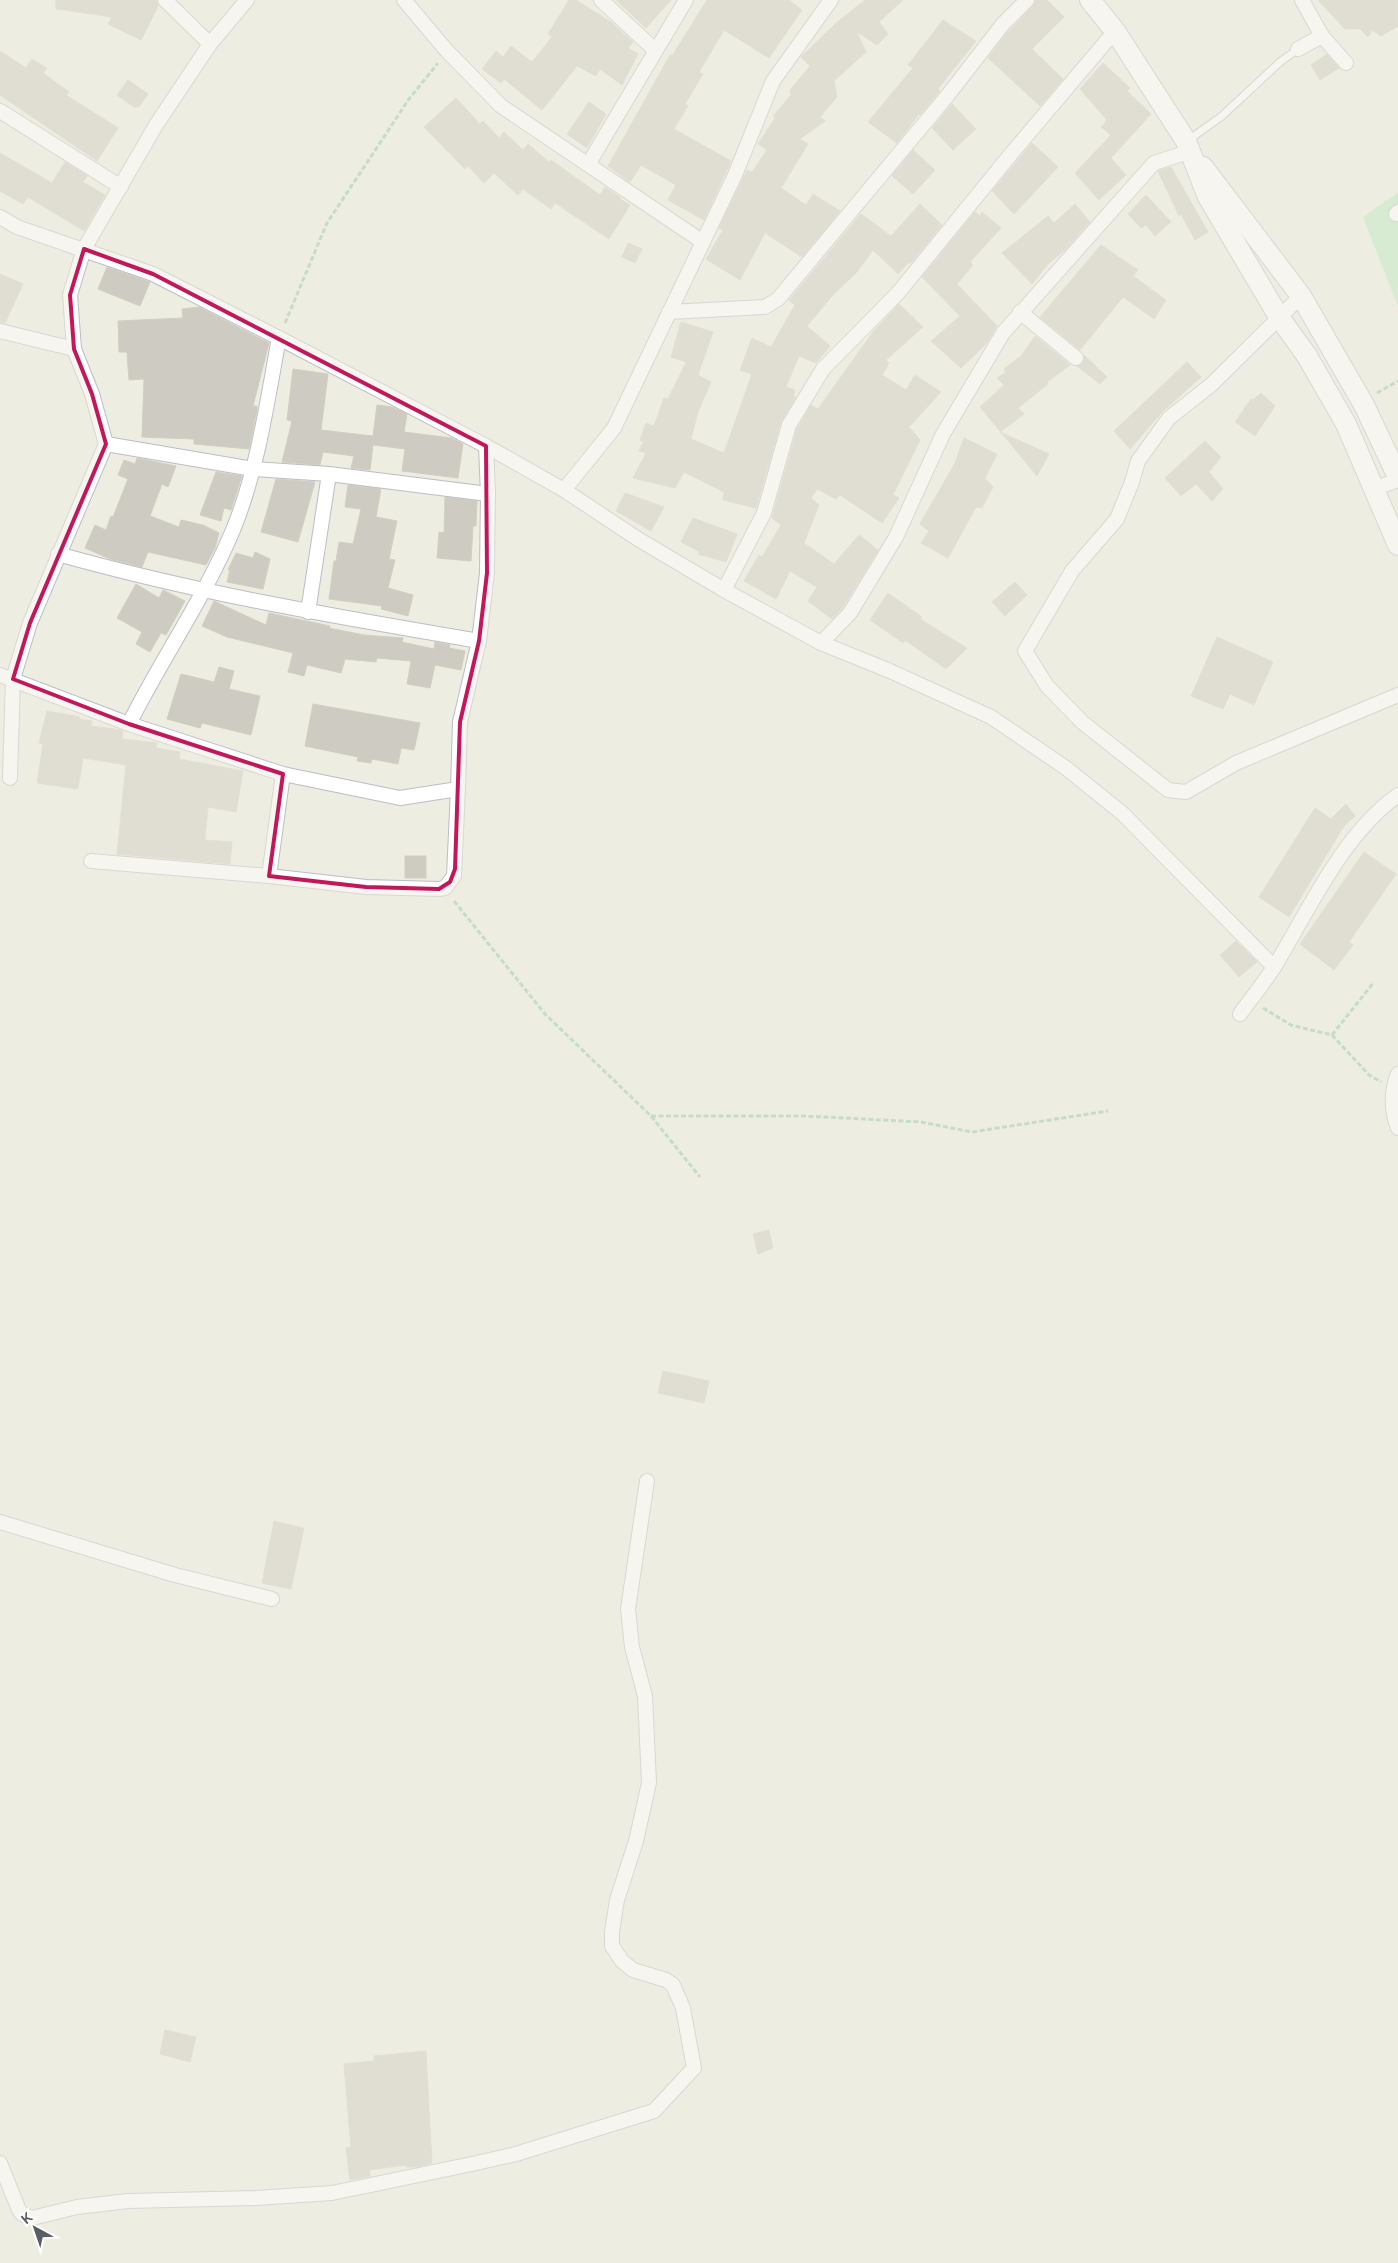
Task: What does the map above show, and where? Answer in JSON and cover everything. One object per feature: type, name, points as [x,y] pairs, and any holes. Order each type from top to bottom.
[{"type":"main road","points":[[1090,0],[1115,31],[1189,146],[1300,296],[1364,406],[1398,478]]},
{"type":"main road","points":[[1189,146],[1208,197],[1279,317],[1307,356],[1346,424],[1398,545]]},
{"type":"street","points":[[165,0],[210,44]]},
{"type":"street","points":[[10,778],[7,677],[106,444],[92,394],[74,350],[70,295],[84,249],[156,125],[210,44],[247,0]]},
{"type":"street","points":[[407,0],[447,51],[501,106],[703,242]]},
{"type":"street","points":[[601,0],[655,50]]},
{"type":"street","points":[[588,164],[686,0]]},
{"type":"street","points":[[564,490],[614,428],[736,174],[773,81],[831,0]]},
{"type":"street","points":[[670,312],[765,307],[778,299],[948,95],[1003,24],[1027,0]]},
{"type":"street","points":[[1302,0],[1322,36],[1346,63]]},
{"type":"street","points":[[724,590],[764,513],[789,425],[823,369],[898,293],[1011,154],[1115,31]]},
{"type":"street","points":[[1298,49],[1322,36]]},
{"type":"street","points":[[0,110],[121,187]]},
{"type":"street","points":[[820,643],[850,613],[896,537],[944,434],[1003,333],[1154,163],[1189,146]]},
{"type":"street","points":[[0,217],[17,228],[84,249],[153,274],[486,446],[564,490],[638,539],[724,590],[820,643],[890,671],[992,717],[1066,768],[1122,813],[1274,967]]},
{"type":"street","points":[[1300,296],[1211,385],[1169,418],[1138,461],[1132,482],[1117,519],[1072,571],[1025,651],[1047,686],[1082,722],[1168,790],[1186,792],[1236,763],[1398,695]]},
{"type":"street","points":[[1020,312],[1076,358]]},
{"type":"street","points":[[0,331],[74,350]]},
{"type":"street","points":[[129,724],[203,591],[233,530],[253,469],[279,338]]},
{"type":"street","points":[[106,444],[253,469],[329,474],[488,494]]},
{"type":"street","points":[[91,861],[268,876],[366,888],[445,888],[454,876],[460,722],[479,642],[487,573],[488,494],[486,446]]},
{"type":"street","points":[[308,612],[329,474]]},
{"type":"street","points":[[1373,489],[1398,478]]},
{"type":"street","points":[[58,554],[136,576],[203,591],[308,612],[479,642]]},
{"type":"street","points":[[7,677],[129,724],[283,774],[400,798],[458,789]]},
{"type":"street","points":[[268,876],[283,774]]},
{"type":"street","points":[[1240,1014],[1274,967],[1338,860],[1386,804],[1398,796]]},
{"type":"street","points":[[1398,1074],[1392,1088],[1395,1120],[1398,1128]]},
{"type":"street","points":[[0,2163],[18,2210],[23,2215],[32,2218],[77,2207],[128,2201],[256,2198],[332,2193],[516,2154],[654,2111],[694,2068],[683,2008],[673,1985],[666,1980],[633,1970],[622,1962],[612,1946],[612,1932],[617,1900],[636,1841],[649,1783],[645,1696],[632,1647],[628,1609],[647,1481]]},
{"type":"street","points":[[0,1522],[175,1575],[272,1599]]},
{"type":"lane","points":[[1189,146],[1280,62],[1298,49]]},
{"type":"path","points":[[279,338],[327,223],[408,99],[447,51]]},
{"type":"path","points":[[445,888],[462,913],[545,1014],[651,1116],[700,1177]]},
{"type":"path","points":[[1332,1034],[1374,982]]},
{"type":"path","points":[[1250,1000],[1290,1026],[1332,1034],[1369,1076],[1392,1088]]},
{"type":"path","points":[[651,1116],[806,1116],[920,1122],[972,1132],[1108,1111]]},
{"type":"highlighted area","points":[[84,249],[153,274],[486,446],[487,573],[479,641],[460,722],[455,869],[450,882],[439,889],[366,887],[269,876],[283,774],[129,724],[13,679],[30,623],[106,444],[92,394],[74,349],[70,295]]},
{"type":"green space","points":[[1398,192],[1398,307],[1363,217]]},
{"type":"building","points":[[56,0],[156,0],[158,6],[141,40],[108,24],[112,17],[56,9]]},
{"type":"building","points":[[569,0],[576,0],[611,22],[633,42],[628,48],[638,54],[622,85],[600,69],[596,76],[577,66],[542,110],[504,79],[501,83],[482,69],[496,51],[503,57],[511,46],[532,62],[552,37],[548,34]]},
{"type":"building","points":[[616,0],[671,0],[646,28]]},
{"type":"building","points":[[707,0],[789,0],[802,10],[769,58],[724,30],[699,72],[703,74],[685,104],[688,106],[674,129],[731,161],[704,220],[668,200],[676,185],[641,165],[630,182],[608,166],[670,55],[672,56]]},
{"type":"building","points":[[865,0],[903,0],[879,22],[888,34],[877,45],[857,32],[866,52],[834,81],[837,97],[820,117],[825,121],[800,139],[808,144],[781,188],[806,205],[813,194],[840,211],[802,257],[765,233],[740,280],[706,259],[723,230],[719,228],[747,170],[752,172],[767,150],[758,144],[775,118],[773,116],[791,95],[790,90],[810,66],[801,57],[836,23]]},
{"type":"building","points":[[1036,0],[1047,0],[1064,17],[1032,49],[1063,79],[1040,106],[988,58],[1006,34],[1033,6]]},
{"type":"building","points":[[1318,0],[1398,0],[1398,26],[1381,36],[1372,30],[1368,37],[1360,29],[1345,29]]},
{"type":"building","points":[[943,20],[976,41],[938,89],[940,91],[919,114],[897,143],[868,122],[913,68],[908,65]]},
{"type":"building","points":[[0,51],[26,68],[32,59],[47,68],[43,73],[69,92],[66,95],[118,128],[97,161],[0,95]]},
{"type":"building","points":[[1327,54],[1339,68],[1320,80],[1311,65]]},
{"type":"building","points":[[1103,63],[1130,88],[1127,91],[1151,114],[1111,158],[1126,175],[1099,200],[1075,173],[1111,135],[1101,127],[1107,120],[1080,89]]},
{"type":"building","points":[[128,80],[148,94],[139,107],[134,107],[117,95]]},
{"type":"building","points":[[456,98],[480,124],[483,121],[499,138],[504,132],[523,150],[528,144],[549,162],[551,160],[600,195],[605,187],[630,205],[609,239],[555,203],[551,209],[523,189],[518,195],[494,173],[484,183],[468,166],[465,169],[424,127]]},
{"type":"building","points":[[589,102],[606,114],[587,148],[567,134]]},
{"type":"building","points":[[952,104],[976,129],[953,150],[932,128]]},
{"type":"building","points":[[1032,143],[1058,167],[1014,214],[992,191]]},
{"type":"building","points":[[913,150],[935,170],[913,194],[892,176]]},
{"type":"building","points":[[0,153],[52,183],[65,162],[87,176],[83,182],[105,195],[84,231],[28,197],[23,204],[0,191]]},
{"type":"building","points":[[1171,167],[1208,232],[1195,240],[1181,214],[1179,216],[1158,171]]},
{"type":"building","points":[[1146,195],[1171,222],[1155,236],[1146,225],[1141,228],[1128,214]]},
{"type":"building","points":[[920,204],[942,225],[910,264],[909,262],[898,274],[873,250],[857,272],[832,296],[807,326],[830,346],[816,363],[799,356],[786,387],[795,390],[793,396],[796,397],[781,422],[756,508],[723,500],[724,492],[684,472],[675,488],[633,478],[646,453],[639,451],[643,442],[640,440],[646,423],[654,426],[664,398],[668,399],[686,362],[671,357],[681,322],[713,332],[698,375],[711,382],[698,412],[691,439],[724,453],[752,374],[740,370],[752,338],[771,347],[795,305],[789,300],[861,214],[891,236]]},
{"type":"building","points":[[1075,204],[1090,222],[1065,250],[1049,263],[1032,284],[1002,253],[1048,216],[1054,223]]},
{"type":"building","points":[[975,212],[980,216],[982,212],[1001,228],[970,262],[973,265],[957,284],[997,326],[986,344],[961,368],[931,341],[960,316],[922,277]]},
{"type":"building","points":[[628,243],[642,249],[635,263],[622,257]]},
{"type":"building","points":[[1101,245],[1138,270],[1133,276],[1166,300],[1154,319],[1123,297],[1080,350],[1040,317]]},
{"type":"building","points":[[107,267],[150,282],[140,306],[98,289]]},
{"type":"building","points":[[0,274],[23,284],[5,323],[0,322]]},
{"type":"building","points":[[899,304],[923,327],[886,360],[889,363],[882,375],[906,390],[915,375],[941,392],[909,427],[920,440],[893,495],[899,498],[882,523],[840,495],[836,499],[817,489],[811,498],[819,505],[804,543],[834,564],[859,535],[878,550],[843,607],[832,619],[808,601],[817,587],[790,571],[776,599],[744,581],[759,555],[762,557],[781,525],[772,518],[797,429],[811,405],[818,409],[873,332]]},
{"type":"building","points":[[199,307],[269,343],[253,406],[257,406],[257,410],[249,449],[194,444],[194,439],[142,437],[144,379],[129,380],[127,352],[119,352],[118,321],[183,318],[182,309]]},
{"type":"building","points":[[1035,336],[1070,365],[1047,382],[1048,384],[1018,408],[1024,414],[1000,432],[980,407],[1004,385],[997,378],[1006,372],[1004,369],[1022,355]]},
{"type":"building","points":[[1084,355],[1107,377],[1100,384],[1077,366],[1083,363]]},
{"type":"building","points":[[1187,362],[1201,377],[1163,411],[1130,449],[1114,431]]},
{"type":"building","points":[[293,369],[328,374],[321,430],[373,436],[377,405],[392,407],[407,414],[404,432],[452,438],[463,444],[458,478],[402,471],[405,449],[373,445],[370,470],[351,468],[354,456],[323,452],[320,465],[282,462],[292,421],[287,420]]},
{"type":"building","points":[[1261,393],[1275,406],[1255,436],[1235,422],[1251,399],[1253,400]]},
{"type":"building","points":[[1001,432],[1049,454],[1037,476]]},
{"type":"building","points":[[964,438],[997,454],[985,478],[993,487],[982,508],[976,507],[948,558],[921,543],[929,531],[920,524],[955,463]]},
{"type":"building","points":[[1205,441],[1221,457],[1209,472],[1223,489],[1212,501],[1196,484],[1181,496],[1165,478]]},
{"type":"building","points":[[137,458],[176,466],[168,487],[162,484],[150,516],[179,527],[181,520],[203,525],[219,533],[215,548],[206,565],[148,552],[142,567],[110,559],[85,548],[95,525],[106,530],[111,516],[113,517],[128,479],[118,475],[124,460],[135,464]]},
{"type":"building","points":[[216,472],[242,476],[231,510],[224,508],[221,521],[200,515]]},
{"type":"building","points":[[276,479],[315,482],[298,542],[261,532]]},
{"type":"building","points":[[348,485],[381,489],[376,517],[397,521],[389,559],[395,560],[388,588],[413,595],[408,616],[381,609],[382,606],[329,599],[334,561],[336,561],[339,542],[353,544],[361,509],[345,507]]},
{"type":"building","points":[[625,493],[664,507],[651,531],[616,511]]},
{"type":"building","points":[[445,497],[477,501],[471,561],[437,558],[439,532],[444,533]]},
{"type":"building","points":[[693,518],[737,534],[726,562],[698,554],[700,552],[681,542]]},
{"type":"building","points":[[255,552],[270,559],[263,589],[227,582],[230,570],[228,570],[236,553],[253,558]]},
{"type":"building","points":[[1015,582],[1027,595],[1005,616],[992,602]]},
{"type":"building","points":[[136,584],[159,598],[163,590],[185,601],[166,635],[161,633],[150,652],[136,644],[142,632],[117,618]]},
{"type":"building","points":[[888,593],[922,617],[920,619],[967,648],[946,669],[905,640],[903,643],[870,620]]},
{"type":"building","points":[[214,601],[266,625],[269,613],[364,635],[403,638],[402,642],[434,649],[435,642],[450,645],[449,648],[465,651],[461,670],[435,665],[430,688],[407,684],[411,661],[377,658],[376,662],[345,659],[341,673],[307,665],[304,676],[288,672],[293,653],[227,637],[202,626]]},
{"type":"building","points":[[1217,637],[1273,662],[1254,705],[1230,694],[1223,709],[1191,696]]},
{"type":"building","points":[[219,667],[234,671],[229,689],[260,696],[251,735],[202,723],[200,728],[167,719],[181,674],[214,682]]},
{"type":"building","points":[[313,704],[420,723],[414,750],[401,748],[398,764],[372,759],[371,763],[357,761],[358,757],[305,746]]},
{"type":"building","points":[[47,711],[92,721],[91,726],[121,730],[123,731],[122,739],[157,743],[156,748],[180,752],[179,759],[243,771],[236,812],[208,807],[205,840],[232,842],[230,864],[117,854],[126,765],[83,758],[78,789],[37,783],[43,744],[39,743]]},
{"type":"building","points":[[1346,804],[1355,816],[1344,826],[1289,917],[1259,897],[1315,808],[1331,819]]},
{"type":"building","points":[[1364,852],[1396,874],[1349,942],[1353,945],[1334,970],[1300,944]]},
{"type":"building","points":[[405,856],[426,856],[426,878],[405,878]]},
{"type":"building","points":[[1236,941],[1257,962],[1239,977],[1220,955]]},
{"type":"building","points":[[769,1230],[773,1248],[758,1254],[753,1234]]},
{"type":"building","points":[[663,1371],[709,1381],[704,1403],[658,1393]]},
{"type":"building","points":[[274,1521],[304,1528],[291,1589],[262,1583]]},
{"type":"building","points":[[165,2030],[196,2037],[190,2062],[160,2054]]},
{"type":"building","points":[[426,2051],[432,2163],[416,2167],[406,2167],[406,2165],[369,2170],[370,2176],[350,2180],[346,2148],[351,2147],[344,2064],[374,2061],[374,2056]]}]
